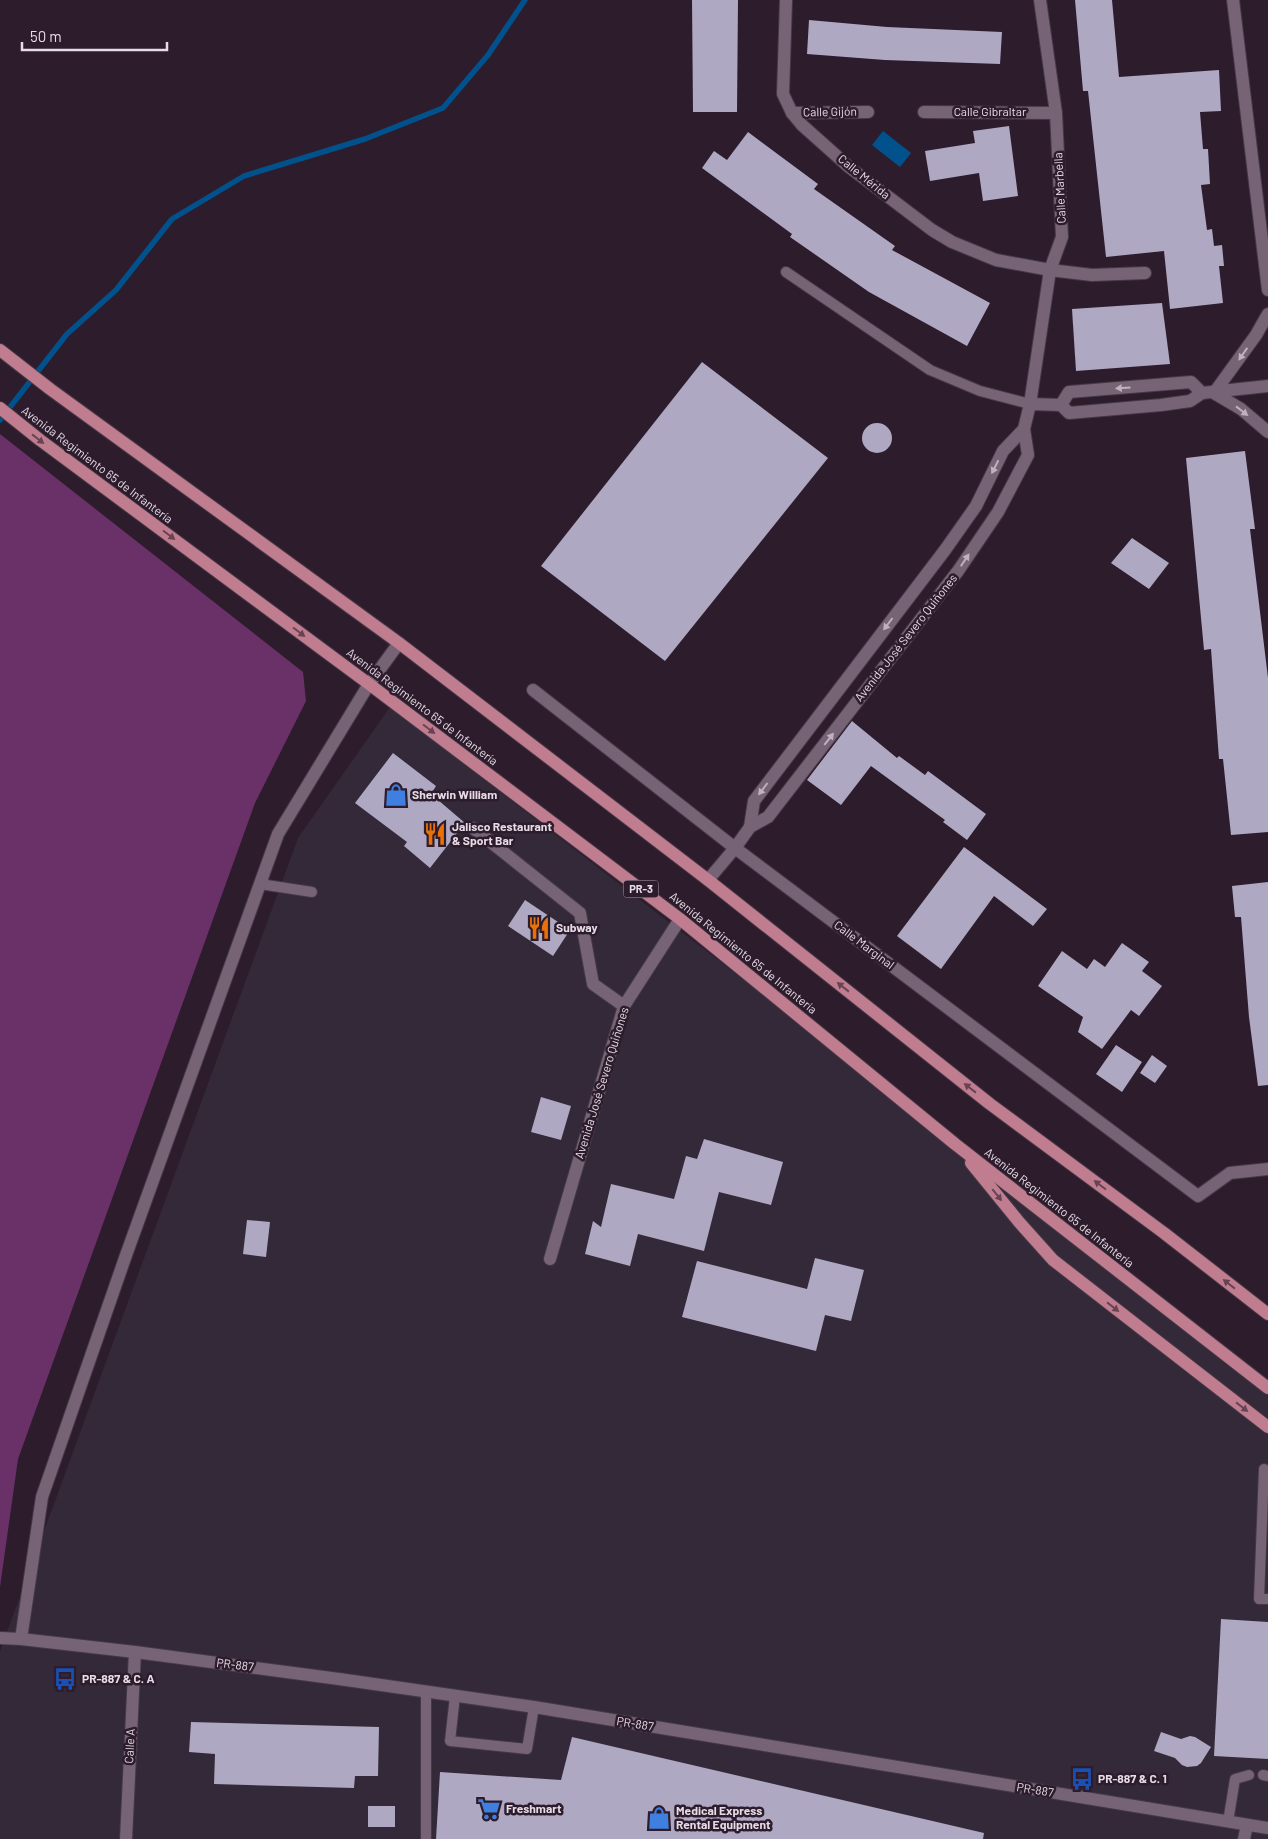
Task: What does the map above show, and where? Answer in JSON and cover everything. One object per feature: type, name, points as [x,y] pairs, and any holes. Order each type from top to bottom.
[{"type":"main road","points":[[0,350],[50,389],[399,643],[708,880],[990,1104],[1164,1233],[1268,1314]]},
{"type":"main road","name":"Avenida Regimiento 65 de Infantería","points":[[0,408],[56,452],[369,684],[680,919],[955,1144],[1268,1388]]},
{"type":"main road","points":[[955,1144],[1053,1260],[1268,1427]]},
{"type":"street","name":"Calle Mérida","points":[[786,0],[783,94],[792,113],[802,125],[849,167],[932,230],[952,242],[996,260],[1050,270],[1092,275],[1145,273]]},
{"type":"street","name":"Calle Marbella","points":[[1030,404],[1050,270],[1062,237],[1056,113],[1040,0]]},
{"type":"street","points":[[1233,0],[1268,290]]},
{"type":"street","name":"Calle Gijón","points":[[792,113],[868,112]]},
{"type":"street","name":"Calle Gibraltar","points":[[924,112],[1056,113]]},
{"type":"street","points":[[1208,393],[1256,336],[1268,314]]},
{"type":"street","points":[[1061,405],[1069,392],[1191,382],[1208,393],[1241,408],[1268,432]]},
{"type":"street","points":[[1159,385],[1161,405]]},
{"type":"street","points":[[1030,404],[1061,405],[1068,413],[1161,405],[1190,401],[1208,393],[1268,386]]},
{"type":"street","name":"Avenida José Severo Quiñones","points":[[708,880],[750,827],[768,817],[958,571],[998,512],[1028,455],[1024,429],[1030,404]]},
{"type":"street","name":"Avenida José Severo Quiñones","points":[[750,827],[754,801],[976,506],[1003,452],[1024,429]]},
{"type":"street","points":[[918,585],[936,599]]},
{"type":"street","points":[[21,1639],[42,1497],[125,1258],[278,834],[369,684],[399,643]]},
{"type":"street","name":"Calle Marginal","points":[[532,690],[735,848],[1198,1196],[1230,1173],[1268,1169]]},
{"type":"street","points":[[833,696],[852,709]]},
{"type":"street","points":[[788,756],[806,768]]},
{"type":"street","points":[[473,828],[580,913],[593,984],[624,1006]]},
{"type":"street","name":"Avenida José Severo Quiñones","points":[[550,1259],[624,1006],[680,919]]},
{"type":"street","name":"PR-887","points":[[0,1638],[135,1652],[454,1696],[1268,1828]]},
{"type":"street","name":"Calle A","points":[[126,1839],[135,1652]]},
{"type":"street","points":[[1244,1839],[1246,1825]]},
{"type":"lane","points":[[786,272],[930,370],[980,391],[1030,404]]},
{"type":"lane","points":[[260,884],[312,892]]},
{"type":"lane","points":[[1268,1472],[1264,1469],[1259,1599],[1268,1599]]},
{"type":"lane","points":[[426,1692],[426,1839]]},
{"type":"lane","points":[[454,1696],[450,1742],[527,1749],[534,1708]]},
{"type":"lane","points":[[1228,1822],[1235,1779],[1249,1775]]},
{"type":"shaded area","points":[[0,434],[303,672],[306,701],[255,803],[18,1459],[0,1587]]},
{"type":"shaded area","points":[[390,707],[1268,1384],[1268,1839],[0,1839],[0,1651],[298,838]]},
{"type":"water","points":[[883,131],[911,153],[900,167],[872,145]]},
{"type":"building","points":[[692,0],[738,0],[737,112],[693,112]]},
{"type":"building","points":[[1075,0],[1112,0],[1119,77],[1219,70],[1221,111],[1200,112],[1203,149],[1208,149],[1210,184],[1201,185],[1207,230],[1212,229],[1214,246],[1222,245],[1224,266],[1219,266],[1223,303],[1170,309],[1164,251],[1106,257],[1088,91],[1083,91]]},
{"type":"building","points":[[809,20],[887,27],[1002,32],[1000,64],[885,60],[807,54]]},
{"type":"building","points":[[1009,126],[1018,196],[983,201],[979,173],[930,181],[925,151],[975,143],[973,131]]},
{"type":"building","points":[[748,132],[818,184],[814,189],[895,246],[892,250],[990,303],[967,346],[869,292],[790,237],[792,234],[702,168],[714,151],[727,160]]},
{"type":"building","points":[[1162,303],[1170,364],[1076,371],[1072,309]]},
{"type":"building","points":[[702,362],[828,458],[665,661],[541,566]]},
{"type":"building","points":[[877,423],[888,427],[892,438],[888,449],[877,453],[866,449],[862,438],[866,427]]},
{"type":"building","points":[[1245,451],[1255,529],[1250,529],[1268,678],[1268,832],[1231,835],[1223,759],[1219,759],[1211,649],[1204,650],[1186,458]]},
{"type":"building","points":[[1132,538],[1169,563],[1149,589],[1111,563]]},
{"type":"building","points":[[852,721],[897,758],[899,756],[925,775],[928,771],[986,814],[967,840],[943,822],[945,820],[871,766],[841,805],[807,780]]},
{"type":"building","points":[[393,753],[436,786],[431,794],[465,823],[430,868],[404,846],[407,842],[355,803]]},
{"type":"building","points":[[964,847],[1047,909],[1033,926],[994,896],[941,969],[897,936]]},
{"type":"building","points":[[1268,882],[1268,1085],[1258,1086],[1249,1017],[1241,917],[1235,917],[1232,886]]},
{"type":"building","name":"Subway","points":[[525,900],[570,930],[553,956],[508,926]]},
{"type":"building","points":[[1122,943],[1149,962],[1142,971],[1162,986],[1139,1016],[1131,1010],[1102,1049],[1078,1032],[1083,1017],[1038,986],[1062,951],[1087,969],[1094,959],[1105,967]]},
{"type":"building","points":[[1116,1045],[1142,1062],[1122,1092],[1096,1074]]},
{"type":"building","points":[[1152,1055],[1167,1066],[1155,1083],[1140,1073]]},
{"type":"building","points":[[541,1097],[571,1106],[561,1140],[531,1132]]},
{"type":"building","points":[[704,1139],[783,1162],[771,1205],[719,1192],[704,1251],[638,1234],[630,1266],[585,1254],[593,1221],[601,1227],[611,1184],[674,1199],[686,1156],[697,1159]]},
{"type":"building","points":[[247,1220],[270,1222],[266,1257],[243,1254]]},
{"type":"building","points":[[815,1258],[864,1270],[851,1321],[825,1315],[816,1351],[682,1317],[697,1261],[807,1289]]},
{"type":"building","points":[[1221,1619],[1268,1622],[1268,1759],[1214,1756]]},
{"type":"building","points":[[191,1722],[379,1727],[378,1776],[355,1776],[354,1788],[214,1784],[215,1754],[189,1752]]},
{"type":"building","points":[[1161,1732],[1181,1739],[1190,1736],[1195,1737],[1211,1747],[1201,1763],[1197,1766],[1187,1767],[1175,1758],[1154,1751]]},
{"type":"building","points":[[572,1737],[984,1833],[983,1839],[436,1839],[440,1772],[561,1780]]},
{"type":"building","points":[[368,1806],[395,1806],[395,1827],[368,1827]]},
{"type":"waterway","points":[[0,420],[67,334],[116,290],[172,219],[244,176],[365,139],[443,108],[488,55],[525,0]]},
{"type":"place","name":"Sherwin William","points":[[396,795]]},
{"type":"place","name":"Jalisco Restaurant & Sport Bar","points":[[435,834]]},
{"type":"place","name":"Subway","points":[[539,928]]},
{"type":"place","name":"PR-887 & C. A","points":[[65,1679]]},
{"type":"place","name":"PR-887 & C. 1","points":[[1082,1779]]},
{"type":"place","name":"Freshmart","points":[[489,1809]]},
{"type":"place","name":"Medical Express Rental Equipment","points":[[659,1818]]}]
